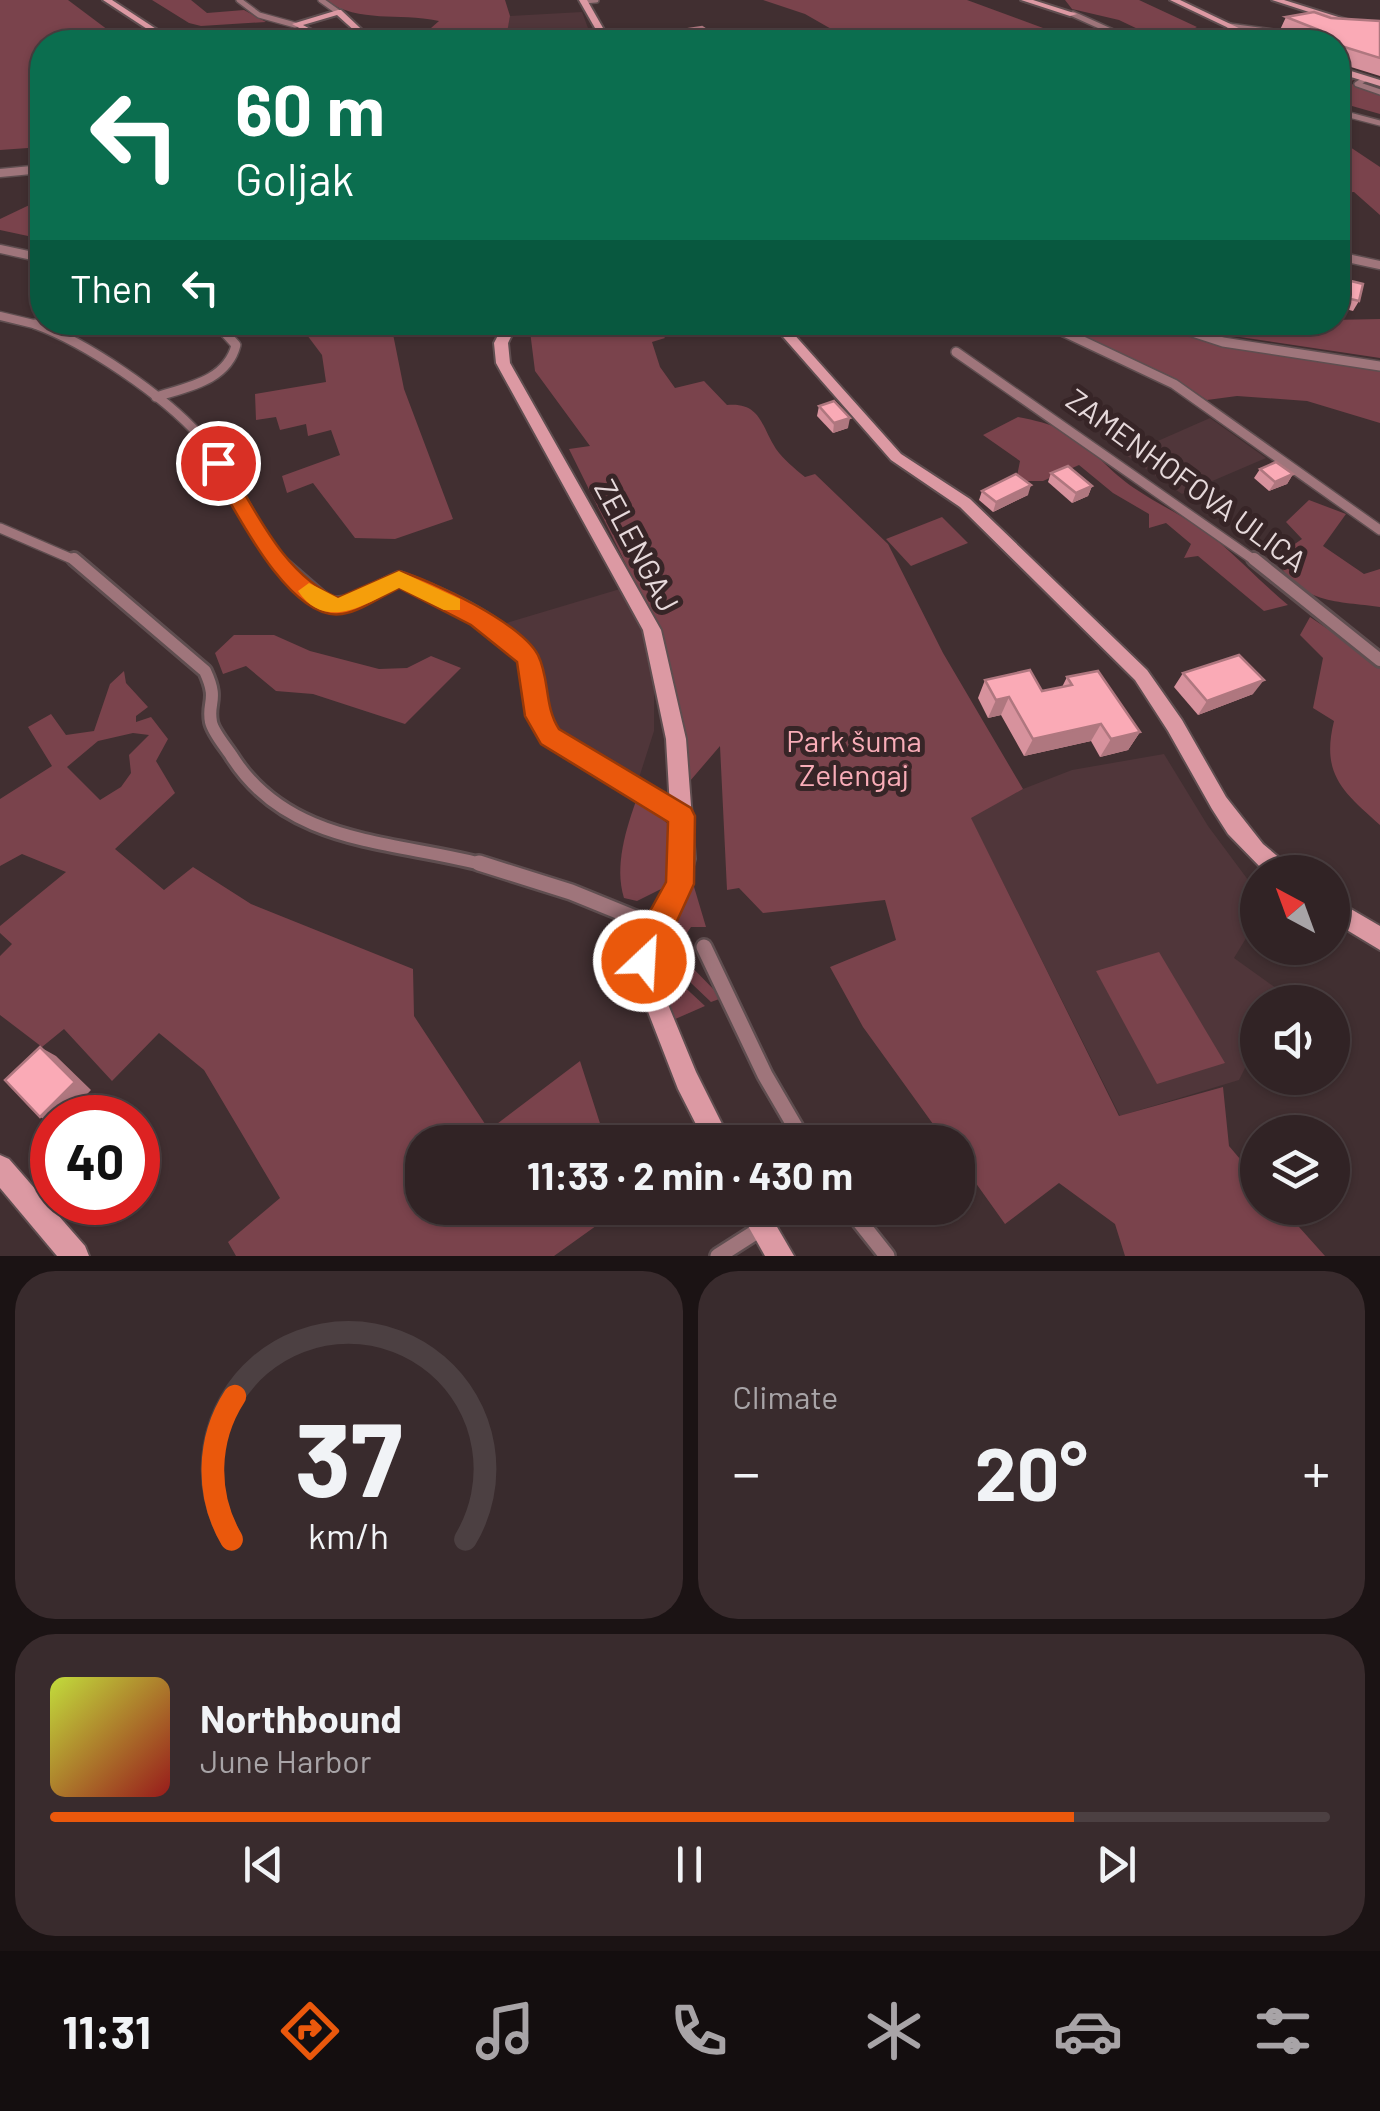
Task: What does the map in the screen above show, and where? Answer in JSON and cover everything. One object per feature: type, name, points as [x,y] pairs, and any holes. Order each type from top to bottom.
[{"type":"street","points":[[108,0],[154,30]]},
{"type":"street","points":[[239,0],[259,15],[305,30]]},
{"type":"street","points":[[321,0],[358,30]]},
{"type":"street","points":[[596,0],[583,0],[596,30]]},
{"type":"street","points":[[1025,0],[1073,14],[1108,30]]},
{"type":"street","points":[[1060,0],[1073,14]]},
{"type":"street","points":[[1174,0],[1238,30]]},
{"type":"street","points":[[1276,0],[1380,33]]},
{"type":"street","points":[[295,25],[338,12]]},
{"type":"street","points":[[321,16],[350,30]]},
{"type":"street","points":[[1229,26],[1259,30]]},
{"type":"street","points":[[1350,74],[1380,83]]},
{"type":"street","points":[[1365,78],[1357,84],[1380,92]]},
{"type":"street","points":[[1350,116],[1380,123]]},
{"type":"street","points":[[1358,119],[1380,133]]},
{"type":"street","points":[[0,173],[30,170]]},
{"type":"street","points":[[0,249],[30,255]]},
{"type":"street","points":[[1350,259],[1380,265]]},
{"type":"street","points":[[0,316],[30,322]]},
{"type":"street","points":[[62,335],[156,397],[202,439],[279,564],[297,582],[329,605],[340,606],[399,579],[478,619],[517,645],[528,659],[537,716],[550,736],[682,816]]},
{"type":"street","points":[[156,397],[201,382],[228,363],[236,345],[227,335]]},
{"type":"street","name":"ZELENGAJ","points":[[505,335],[501,343],[503,363],[652,630],[676,738],[683,870],[645,952],[648,985],[710,1125]]},
{"type":"street","points":[[787,335],[896,458],[965,502],[1141,674],[1161,700],[1227,821],[1262,855]]},
{"type":"street","points":[[1071,335],[1174,384],[1380,530]]},
{"type":"street","points":[[1202,335],[1223,342],[1380,366]]},
{"type":"street","name":"ZAMENHOFOVA ULICA","points":[[956,352],[1156,486],[1266,566],[1380,660]]},
{"type":"street","points":[[0,528],[78,561],[206,672],[215,693],[210,722],[253,787],[274,805],[329,831],[483,864],[608,906],[657,927]]},
{"type":"street","points":[[1350,920],[1380,939]]},
{"type":"street","points":[[704,947],[795,1125]]},
{"type":"street","points":[[0,1168],[74,1256]]},
{"type":"street","points":[[718,1256],[750,1225]]},
{"type":"street","points":[[761,1225],[780,1256]]},
{"type":"street","points":[[862,1225],[887,1256]]},
{"type":"shaded area","points":[[582,12],[588,28],[507,30],[510,16]]},
{"type":"shaded area","points":[[1210,418],[1266,458],[1182,494],[1126,455]]},
{"type":"shaded area","points":[[620,589],[646,639],[654,681],[654,731],[637,784],[554,735],[544,721],[539,677],[531,653],[500,625]]},
{"type":"shaded area","points":[[1164,754],[1240,869],[1240,948],[1234,958],[1272,985],[1240,985],[1239,1080],[1120,1116],[970,817],[1023,789],[1072,770]]},
{"type":"green space","points":[[0,0],[68,0],[108,30],[30,30],[30,148],[0,150]]},
{"type":"green space","points":[[152,0],[191,0],[207,13],[244,10],[266,22],[201,26]]},
{"type":"green space","points":[[324,0],[505,0],[510,16],[507,30],[429,30],[439,21],[366,15]]},
{"type":"green space","points":[[763,0],[967,0],[1048,30],[833,30],[805,14]]},
{"type":"green space","points":[[1065,0],[1139,0],[1197,27],[1140,30],[1119,20],[1072,9]]},
{"type":"green space","points":[[1350,83],[1380,94],[1380,114],[1350,105]]},
{"type":"green space","points":[[1350,147],[1380,167],[1380,215],[1350,192]]},
{"type":"green space","points":[[30,205],[30,236],[0,230],[0,219]]},
{"type":"green space","points":[[1380,319],[1380,358],[1233,335],[1350,335],[1350,320]]},
{"type":"green space","points":[[307,335],[393,335],[404,389],[453,519],[395,539],[355,538],[313,483],[287,493],[282,476],[340,455],[331,430],[308,436],[306,424],[280,430],[276,417],[256,420],[255,394],[326,382],[322,355]]},
{"type":"green space","name":"Park šuma Zelengaj","points":[[530,335],[663,335],[665,338],[652,342],[660,367],[675,388],[704,381],[727,405],[747,407],[786,460],[805,477],[815,474],[888,544],[943,653],[1023,789],[971,818],[1119,1116],[1223,1087],[1229,1146],[1240,1159],[1240,1225],[1297,1225],[1325,1256],[1125,1256],[1115,1224],[1059,1183],[1005,1224],[975,1182],[975,1125],[934,1125],[863,1027],[830,967],[896,940],[885,900],[763,913],[739,888],[727,890],[720,746],[690,781],[675,687],[657,627],[569,449],[590,446],[535,371]]},
{"type":"green space","points":[[1081,335],[1190,335],[1215,343],[1380,369],[1380,423],[1307,401],[1237,396],[1207,400],[1172,377]]},
{"type":"green space","points":[[1018,417],[1073,436],[1134,488],[1209,534],[1288,605],[1264,611],[1198,556],[1184,558],[1191,544],[1166,523],[1149,528],[1149,514],[1113,493],[1079,465],[1043,481],[1016,481],[1020,461],[983,435]]},
{"type":"green space","points":[[1309,500],[1346,514],[1323,546],[1364,574],[1380,569],[1380,607],[1321,598],[1295,584],[1285,573],[1276,557],[1302,539],[1286,522]]},
{"type":"green space","points":[[942,517],[968,543],[911,566],[886,539]]},
{"type":"green space","points":[[1310,617],[1380,664],[1380,825],[1345,791],[1333,768],[1330,755],[1334,721],[1313,708],[1323,658],[1300,635]]},
{"type":"green space","points":[[234,635],[274,635],[310,651],[379,669],[407,668],[431,656],[461,668],[405,724],[313,694],[276,691],[246,666],[223,674],[215,653]]},
{"type":"green space","points":[[124,671],[126,683],[148,707],[136,716],[136,722],[151,717],[168,739],[156,761],[175,793],[115,849],[164,890],[193,867],[251,904],[413,969],[414,1016],[486,1125],[405,1125],[405,1225],[597,1225],[554,1256],[236,1256],[228,1242],[280,1198],[204,1070],[159,1033],[112,1081],[64,1029],[42,1047],[0,1015],[0,956],[12,944],[0,933],[0,926],[66,872],[22,854],[0,866],[0,799],[52,766],[28,727],[51,714],[66,735],[94,731],[110,684]],"holes":[[[133,733],[149,735],[129,755],[131,773],[121,787],[100,800],[67,767],[98,741]]]},
{"type":"green space","points":[[637,798],[668,824],[673,863],[663,888],[637,901],[624,898],[620,873],[625,835]]},
{"type":"green space","points":[[692,880],[706,927],[691,927],[678,946],[681,956],[722,998],[711,1002],[691,983],[690,971],[683,965],[676,968],[677,980],[705,1006],[673,1020],[654,961]]},
{"type":"green space","points":[[1159,952],[1225,1063],[1157,1084],[1096,971]]},
{"type":"green space","points":[[580,1061],[601,1125],[496,1125]]},
{"type":"building","points":[[1314,12],[1331,18],[1380,21],[1380,58],[1350,49],[1350,30],[1319,30],[1286,17]]},
{"type":"building","points":[[1350,281],[1363,284],[1359,301],[1350,299]]},
{"type":"building","points":[[834,401],[850,418],[834,423],[819,406]]},
{"type":"building","points":[[1276,462],[1293,474],[1275,482],[1260,469]]},
{"type":"building","points":[[1068,466],[1092,486],[1076,493],[1051,473]]},
{"type":"building","points":[[1016,474],[1031,485],[996,502],[982,491]]},
{"type":"building","points":[[1239,655],[1264,680],[1207,701],[1183,673]]},
{"type":"building","points":[[1030,670],[1042,691],[1072,685],[1067,677],[1098,671],[1140,732],[1111,739],[1101,724],[1033,739],[1009,697],[996,700],[985,680]]},
{"type":"building","points":[[40,1047],[75,1082],[62,1095],[30,1095],[30,1106],[5,1080]]},
{"type":"slow traffic","points":[[309,591],[329,605],[340,606],[363,598],[382,583],[399,579],[452,604]]},
{"type":"route","points":[[218,463],[279,564],[297,582],[329,605],[340,606],[363,598],[382,583],[399,579],[503,634],[528,659],[533,674],[534,706],[542,728],[668,811],[682,816],[684,859],[680,884],[648,943],[644,961]]}]
